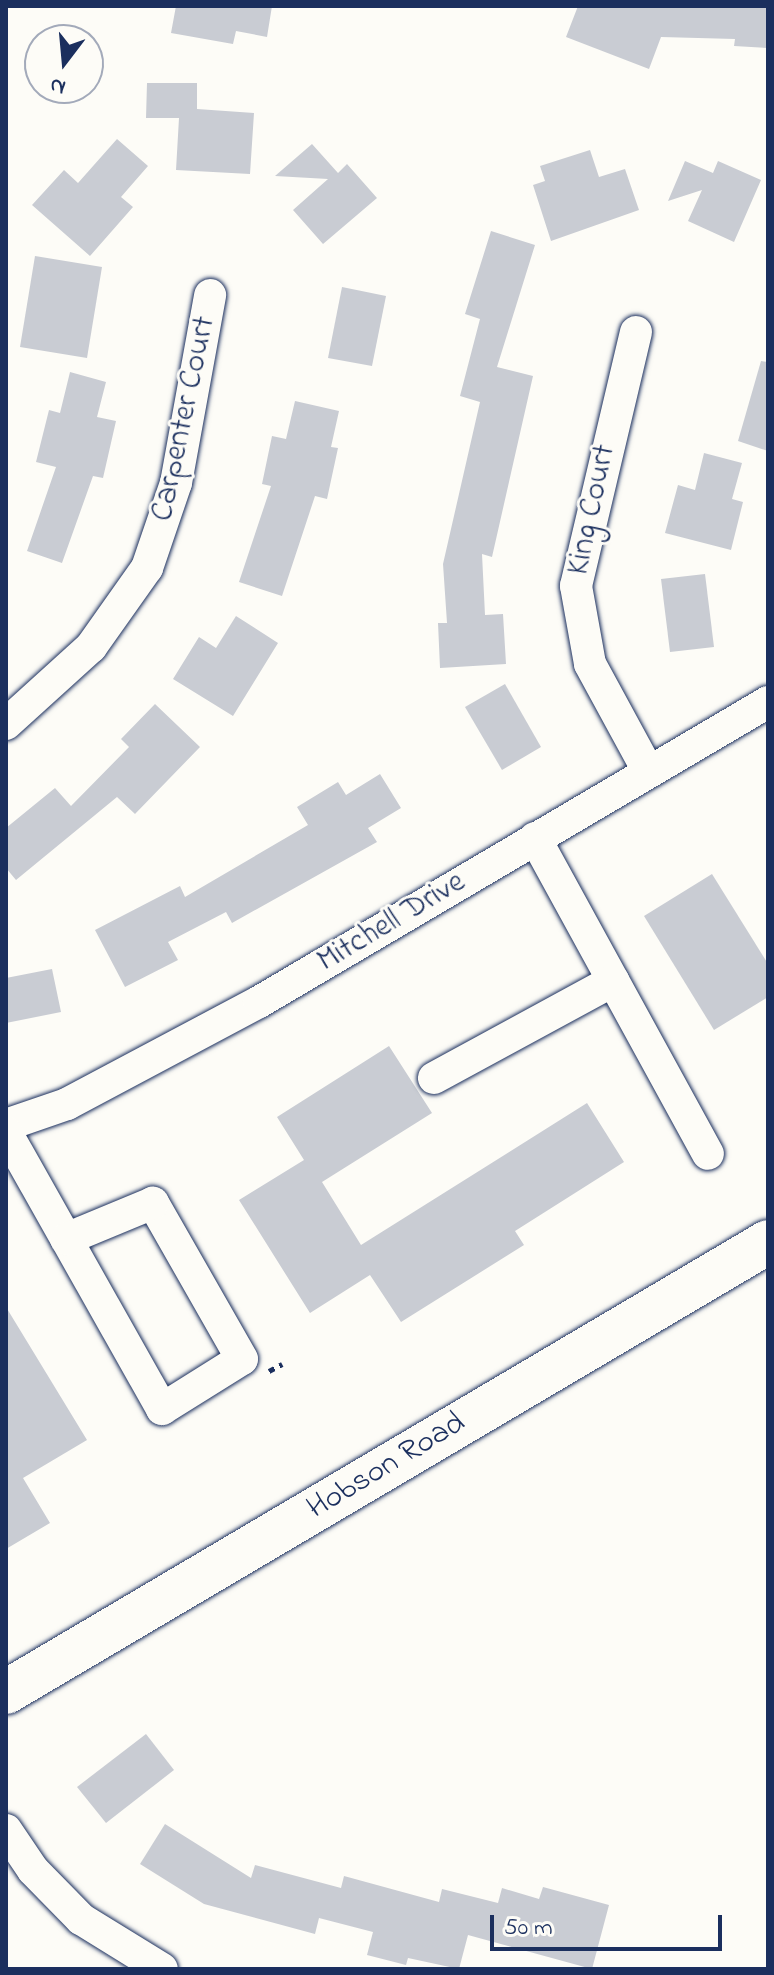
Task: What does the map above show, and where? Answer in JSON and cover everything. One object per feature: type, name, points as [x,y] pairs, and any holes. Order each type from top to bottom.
[{"type":"main road","name":"Hobson Road","points":[[6,1692],[768,1242]]},
{"type":"street","name":"Carpenter Court","points":[[6,724],[91,647],[147,568],[176,483],[210,295]]},
{"type":"street","name":"King Court","points":[[636,332],[576,586],[590,664],[648,771]]},
{"type":"street","name":"Mitchell Drive","points":[[6,1125],[67,1104],[245,1009],[768,702]]},
{"type":"street","points":[[535,838],[708,1154]]},
{"type":"street","points":[[434,1078],[613,981]]},
{"type":"street","points":[[6,1132],[66,1239],[162,1409],[242,1359],[153,1203],[66,1239]]},
{"type":"street","points":[[6,1830],[33,1870],[81,1919],[162,1969]]},
{"type":"building","points":[[176,6],[272,6],[267,37],[236,31],[233,44],[171,33]]},
{"type":"building","points":[[578,6],[768,6],[768,48],[734,46],[735,39],[661,37],[649,69],[566,37]]},
{"type":"building","points":[[147,83],[197,83],[197,109],[254,113],[250,174],[176,170],[179,118],[146,118]]},
{"type":"building","points":[[117,139],[148,166],[121,197],[133,207],[90,256],[32,205],[64,170],[78,183]]},
{"type":"building","points":[[312,144],[338,173],[347,164],[377,198],[323,244],[293,210],[328,179],[275,176]]},
{"type":"building","points":[[590,150],[599,177],[625,169],[639,210],[551,241],[533,185],[545,181],[540,166]]},
{"type":"building","points":[[685,161],[713,173],[718,161],[761,180],[734,242],[688,221],[702,190],[668,201]]},
{"type":"building","points":[[491,231],[535,245],[497,367],[533,376],[492,557],[482,554],[485,615],[503,614],[506,664],[440,668],[438,623],[447,623],[443,564],[480,402],[460,396],[480,319],[465,314]]},
{"type":"building","points":[[35,256],[102,267],[87,358],[20,347]]},
{"type":"building","points":[[342,287],[386,296],[372,366],[328,358]]},
{"type":"building","points":[[761,361],[768,362],[768,451],[738,441]]},
{"type":"building","points":[[70,372],[106,382],[97,417],[116,421],[103,478],[93,476],[62,563],[27,551],[56,467],[36,462],[49,410],[60,413]]},
{"type":"building","points":[[295,401],[339,411],[331,447],[338,448],[327,499],[315,496],[282,596],[239,582],[271,486],[262,484],[272,436],[286,439]]},
{"type":"building","points":[[704,453],[742,463],[732,499],[743,502],[731,550],[665,533],[678,485],[695,490]]},
{"type":"building","points":[[705,574],[714,647],[670,652],[661,579]]},
{"type":"building","points":[[236,616],[278,643],[233,716],[173,679],[199,637],[216,648]]},
{"type":"building","points":[[505,684],[541,747],[502,770],[465,707]]},
{"type":"building","points":[[155,704],[200,747],[135,814],[117,797],[16,880],[6,868],[6,828],[55,788],[71,806],[129,747],[121,739]]},
{"type":"building","points":[[380,774],[401,808],[368,828],[377,842],[232,923],[226,912],[168,942],[178,960],[125,987],[95,930],[180,886],[185,897],[308,825],[297,807],[338,782],[346,795]]},
{"type":"building","points":[[712,874],[768,964],[768,997],[714,1030],[644,916]]},
{"type":"building","points":[[52,969],[61,1012],[6,1023],[6,978]]},
{"type":"building","points":[[389,1046],[432,1113],[322,1182],[361,1245],[587,1103],[624,1162],[515,1231],[524,1245],[401,1322],[370,1275],[310,1313],[239,1200],[304,1160],[277,1117]]},
{"type":"building","points":[[6,1307],[87,1440],[23,1478],[50,1523],[6,1549]]},
{"type":"building","points":[[146,1734],[174,1770],[106,1823],[77,1787]]},
{"type":"building","points":[[165,1824],[251,1878],[255,1865],[341,1888],[344,1876],[439,1902],[442,1889],[498,1903],[502,1888],[539,1899],[543,1887],[609,1905],[592,1969],[468,1935],[459,1969],[408,1958],[406,1965],[367,1955],[373,1932],[319,1918],[315,1934],[204,1904],[140,1864]]}]
